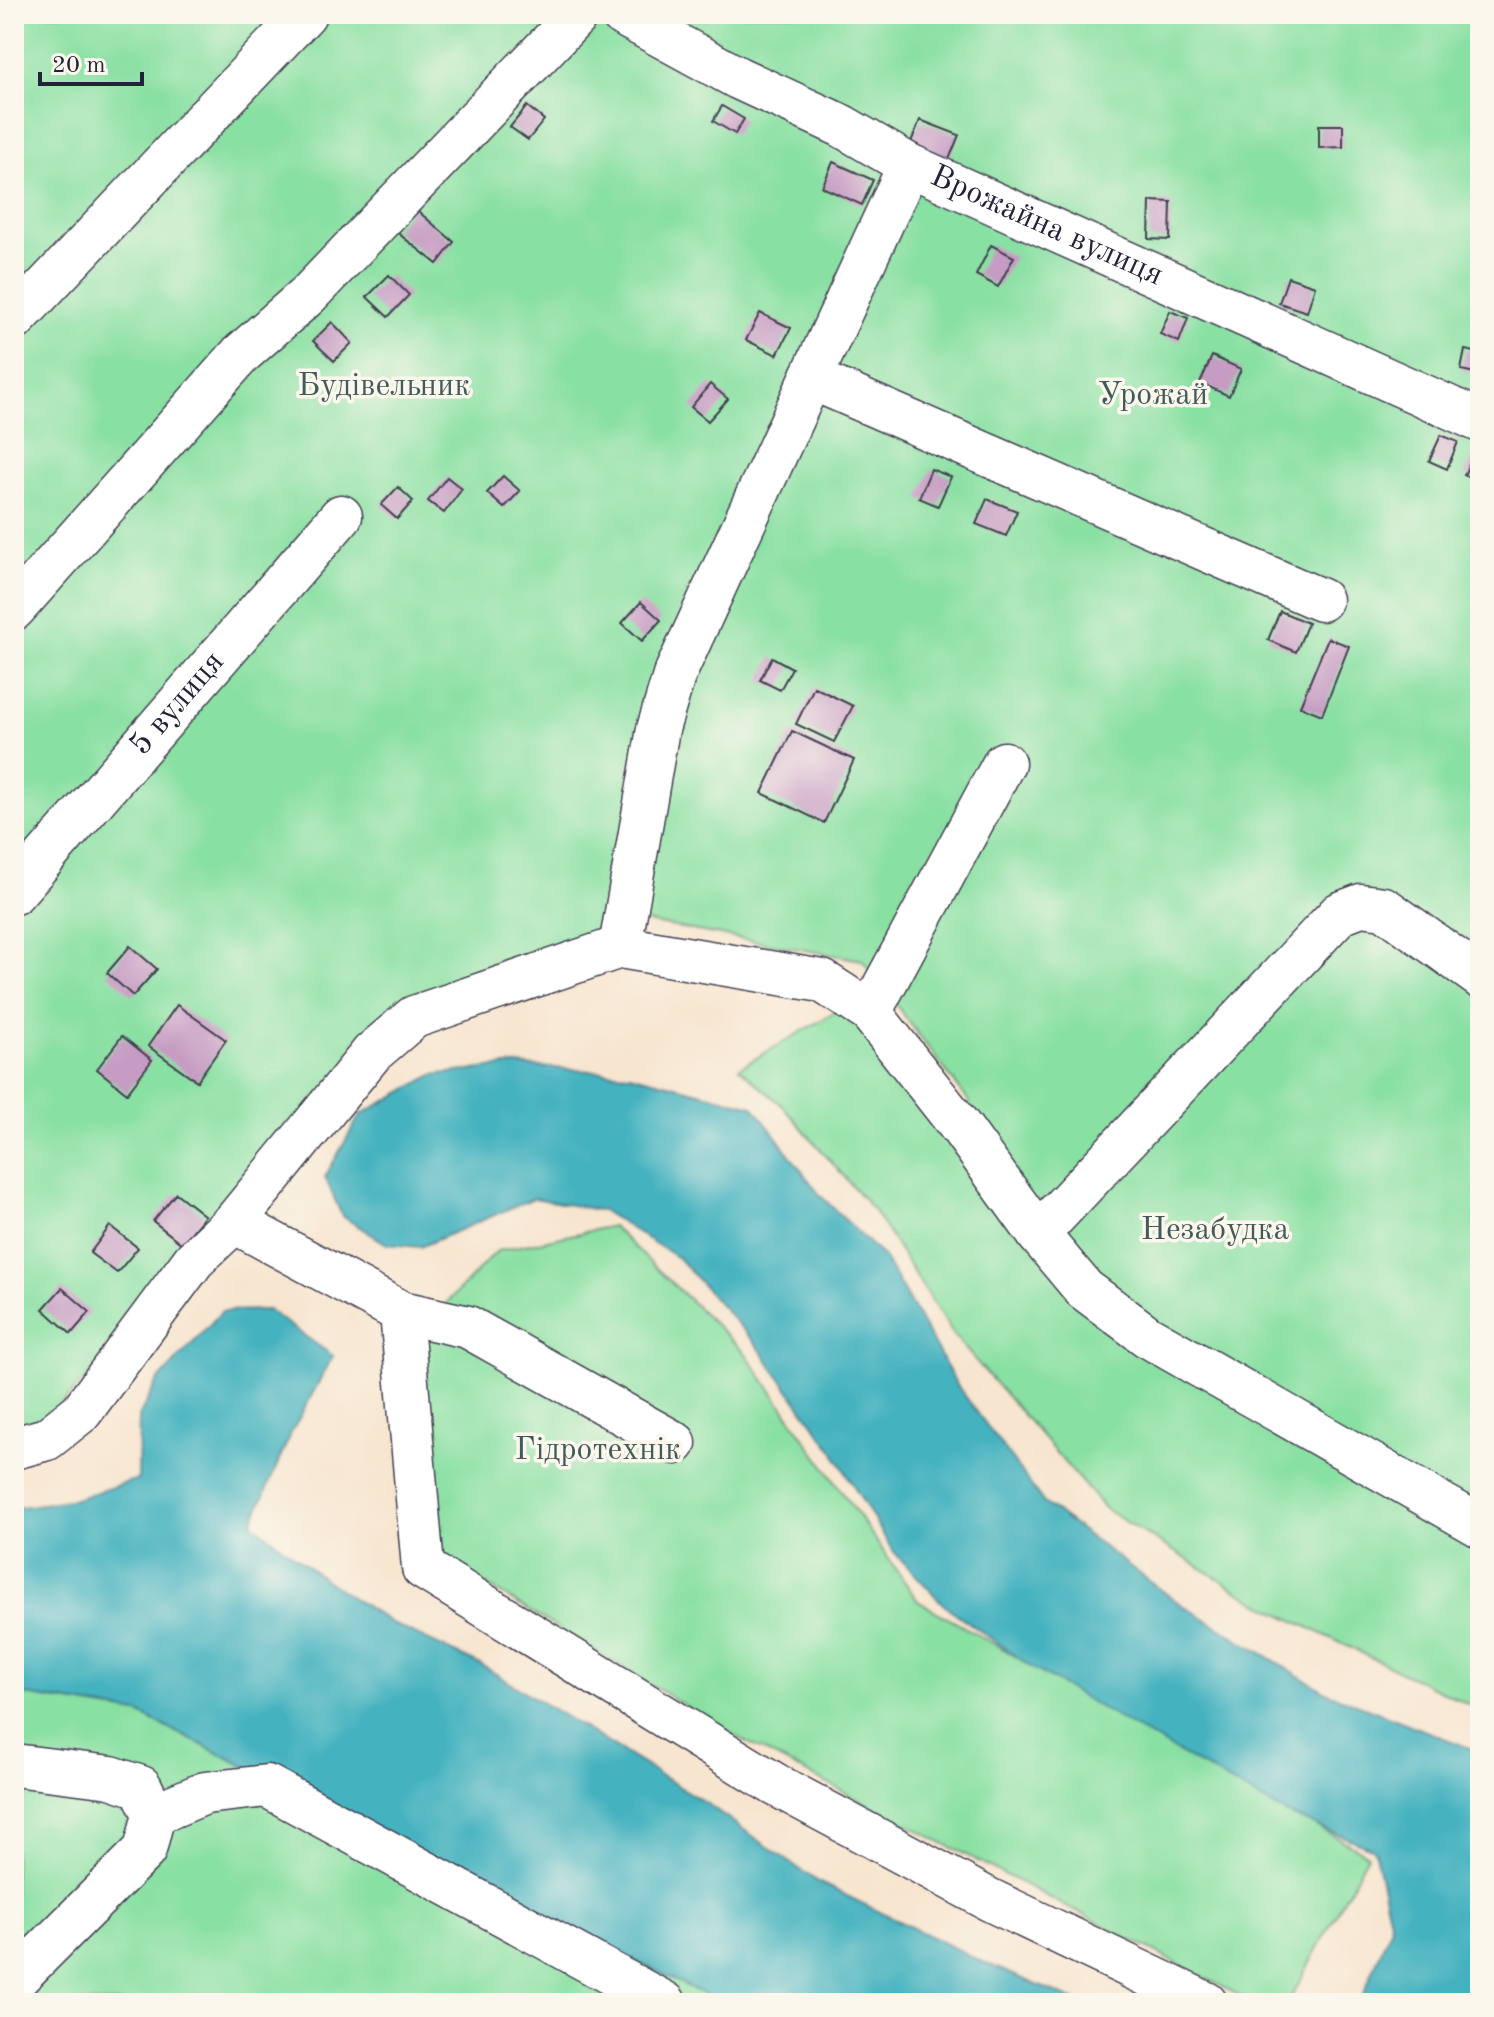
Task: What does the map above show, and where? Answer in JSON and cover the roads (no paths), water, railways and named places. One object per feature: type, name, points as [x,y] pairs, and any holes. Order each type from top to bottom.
[{"type":"street","points":[[14,320],[305,14]]},
{"type":"street","points":[[14,609],[241,354],[308,295],[578,14]]},
{"type":"street","name":"Врожайна вулиця","points":[[621,14],[738,78],[842,126],[909,165],[1480,421]]},
{"type":"street","points":[[620,947],[658,729],[674,676],[909,165]]},
{"type":"street","points":[[813,379],[1321,600]]},
{"type":"street","name":"5 вулиця","points":[[14,893],[341,516]]},
{"type":"street","points":[[870,1012],[1004,763]]},
{"type":"street","points":[[1038,1234],[1340,913],[1361,905],[1384,908],[1480,977]]},
{"type":"street","points":[[14,1448],[47,1439],[81,1412],[194,1260],[234,1222],[372,1053],[414,1017],[620,947],[822,981],[870,1012],[962,1129],[1038,1234],[1084,1289],[1147,1336],[1480,1526]]},
{"type":"street","points":[[234,1222],[401,1312],[468,1327],[675,1443]]},
{"type":"street","points":[[401,1312],[423,1568],[776,1785],[990,1900],[1206,2003]]},
{"type":"street","points":[[14,1765],[111,1777],[141,1787],[154,1814],[145,1850],[14,1981]]},
{"type":"street","points":[[154,1814],[205,1793],[267,1786],[665,2003]]},
{"type":"street","points":[[14,1991],[28,2003]]},
{"type":"water","points":[[515,1065],[630,1074],[753,1106],[820,1195],[885,1259],[957,1385],[1044,1503],[1179,1603],[1328,1693],[1480,1752],[1480,2003],[1360,2003],[1391,1926],[1374,1849],[1285,1813],[1133,1727],[1031,1667],[944,1605],[892,1550],[833,1451],[756,1344],[678,1258],[603,1211],[534,1198],[420,1247],[387,1244],[342,1216],[325,1177],[360,1115],[433,1075]]},
{"type":"water","points":[[268,1310],[333,1356],[290,1435],[252,1523],[327,1581],[393,1624],[481,1665],[709,1805],[818,1882],[983,1962],[1080,2003],[721,2003],[138,1713],[14,1693],[14,1508],[75,1499],[138,1479],[139,1417],[157,1382],[222,1311]]},
{"type":"park label","name":"Будівельник","points":[[384,387]]},
{"type":"park label","name":"Урожай","points":[[1153,396]]},
{"type":"park label","name":"Незабудка","points":[[1215,1231]]},
{"type":"park label","name":"Гідротехнік","points":[[598,1451]]}]
